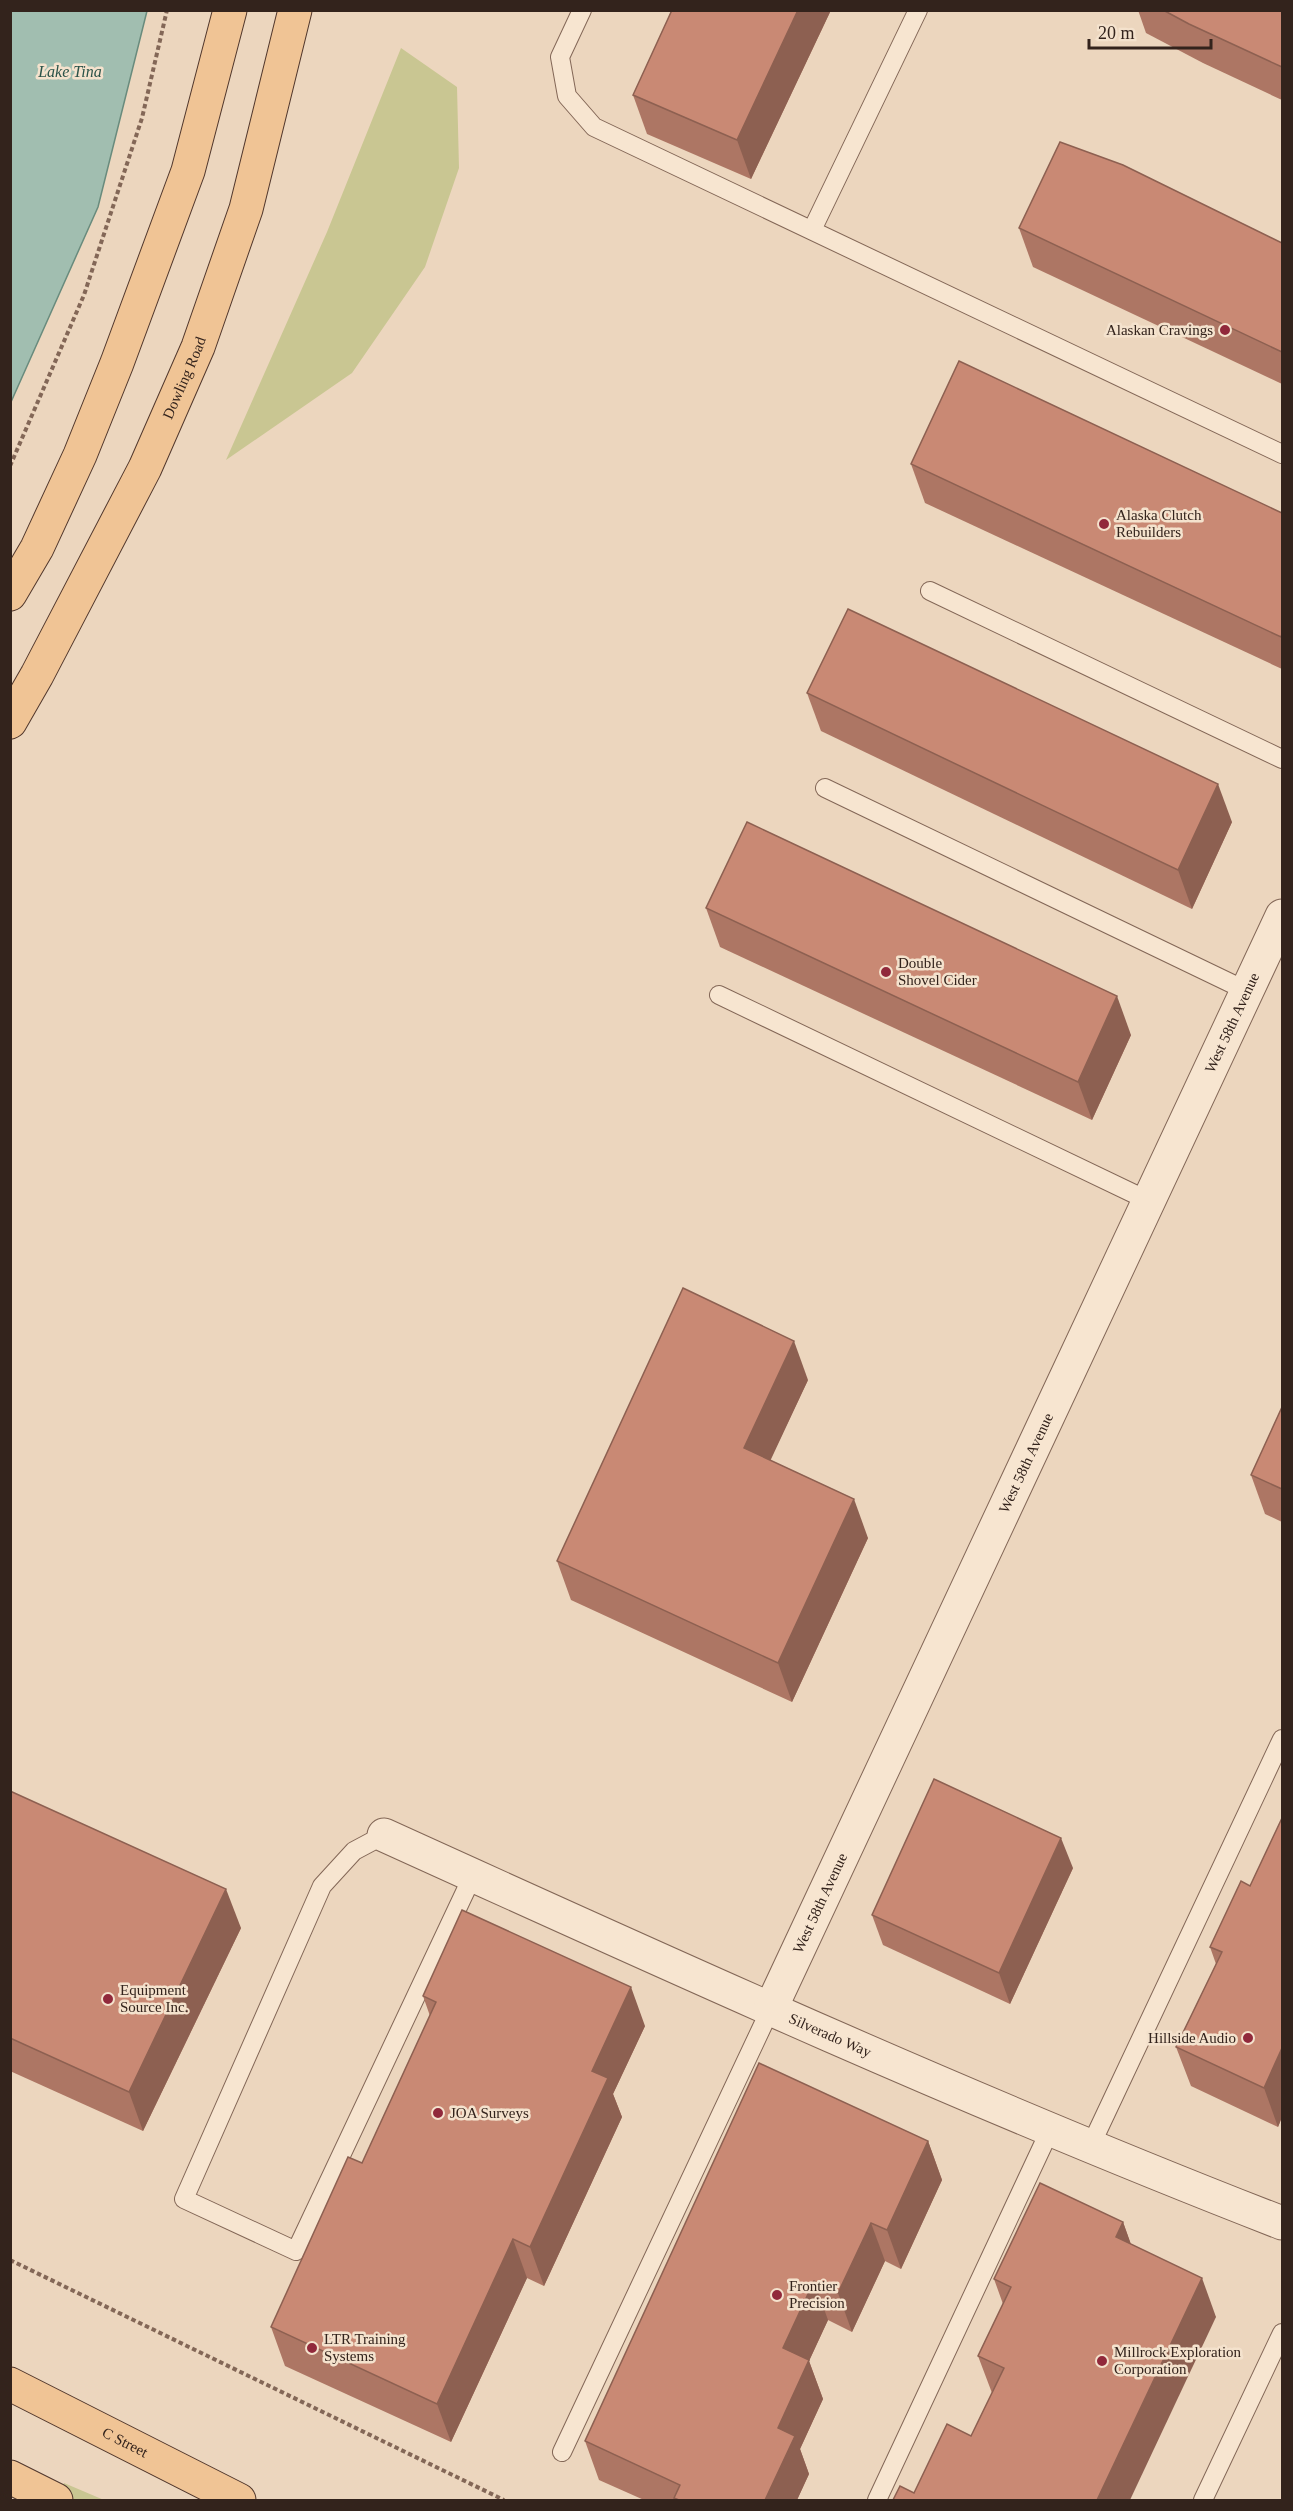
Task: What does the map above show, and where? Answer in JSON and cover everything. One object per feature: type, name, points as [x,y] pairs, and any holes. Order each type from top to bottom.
[{"type":"main road","points":[[10,594],[36,548],[80,455],[117,363],[188,171],[230,10]]},
{"type":"main road","name":"Dowling Road","points":[[10,722],[38,675],[145,468],[198,347],[246,209],[295,10]]},
{"type":"main road","name":"C Street","points":[[10,2384],[239,2500]]},
{"type":"main road","points":[[10,2477],[56,2500]]},
{"type":"street","name":"West 58th Avenue","points":[[770,2010],[1247,991],[1275,952],[1282,915]]},
{"type":"street","name":"Silverado Way","points":[[384,1835],[770,2010],[1090,2147],[1282,2223]]},
{"type":"lane","points":[[582,10],[560,57],[567,96],[594,126],[1282,454]]},
{"type":"lane","points":[[812,230],[918,10]]},
{"type":"lane","points":[[930,591],[1282,759]]},
{"type":"lane","points":[[825,788],[1247,991]]},
{"type":"lane","points":[[719,995],[1149,1201]]},
{"type":"lane","points":[[1090,2147],[1282,1739]]},
{"type":"lane","points":[[384,1835],[354,1851],[322,1886],[184,2199],[296,2252],[473,1875]]},
{"type":"lane","points":[[562,2452],[770,2010]]},
{"type":"lane","points":[[877,2500],[1050,2130]]},
{"type":"lane","points":[[1203,2500],[1282,2333]]},
{"type":"path","points":[[10,466],[84,295],[142,118],[167,10]]},
{"type":"path","points":[[10,2260],[504,2500]]},
{"type":"shaded area","points":[[401,48],[457,87],[459,168],[425,267],[352,373],[226,460],[327,232]]},
{"type":"shaded area","points":[[64,2483],[104,2500],[73,2500],[60,2494]]},
{"type":"water","name":"Lake Tina","points":[[11,10],[147,11],[98,207],[11,402]]},
{"type":"building","points":[[672,10],[798,10],[737,140],[633,95]]},
{"type":"building","points":[[1163,10],[1282,10],[1282,67],[1189,24]]},
{"type":"building","name":"Alaskan Cravings","points":[[1060,142],[1123,165],[1282,243],[1282,352],[1019,228]]},
{"type":"building","name":"Alaska Clutch Rebuilders","points":[[959,361],[1282,513],[1281,637],[911,464]]},
{"type":"building","points":[[848,609],[1218,784],[1178,870],[807,693]]},
{"type":"building","name":"Double Shovel Cider","points":[[747,822],[1117,996],[1078,1082],[706,908]]},
{"type":"building","points":[[683,1288],[794,1341],[744,1448],[854,1499],[778,1663],[557,1561]]},
{"type":"building","points":[[1282,1407],[1282,1489],[1251,1475]]},
{"type":"building","points":[[934,1779],[1061,1838],[999,1973],[872,1915]]},
{"type":"building","name":"Equipment Source Inc.","points":[[10,1791],[226,1889],[129,2092],[10,2038]]},
{"type":"building","points":[[1282,1818],[1282,2048],[1264,2088],[1176,2047],[1222,1952],[1210,1947],[1241,1881],[1250,1886]]},
{"type":"building","points":[[462,1910],[631,1987],[592,2071],[608,2078],[530,2247],[513,2239],[437,2404],[271,2327],[348,2157],[362,2163],[436,2002],[423,1996]]},
{"type":"building","name":"Frontier Precision","points":[[759,2063],[928,2141],[887,2230],[871,2223],[838,2293],[814,2281],[783,2348],[809,2360],[778,2428],[795,2436],[765,2500],[679,2500],[674,2498],[680,2485],[585,2441]]},
{"type":"building","name":"Millrock Exploration Corporation","points":[[1040,2183],[1123,2222],[1116,2237],[1202,2278],[1097,2500],[893,2500],[900,2486],[914,2493],[947,2424],[971,2436],[1004,2368],[978,2356],[1011,2287],[994,2279]]},
{"type":"place","name":"Alaskan Cravings","points":[[1225,330]]},
{"type":"place","name":"Alaska Clutch Rebuilders","points":[[1104,524]]},
{"type":"place","name":"Double Shovel Cider","points":[[886,972]]},
{"type":"place","name":"Equipment Source Inc.","points":[[108,1999]]},
{"type":"place","name":"Hillside Audio","points":[[1248,2038]]},
{"type":"place","name":"JOA Surveys","points":[[438,2113]]},
{"type":"place","name":"Frontier Precision","points":[[777,2295]]},
{"type":"place","name":"LTR Training Systems","points":[[312,2348]]},
{"type":"place","name":"Millrock Exploration Corporation","points":[[1102,2361]]}]
